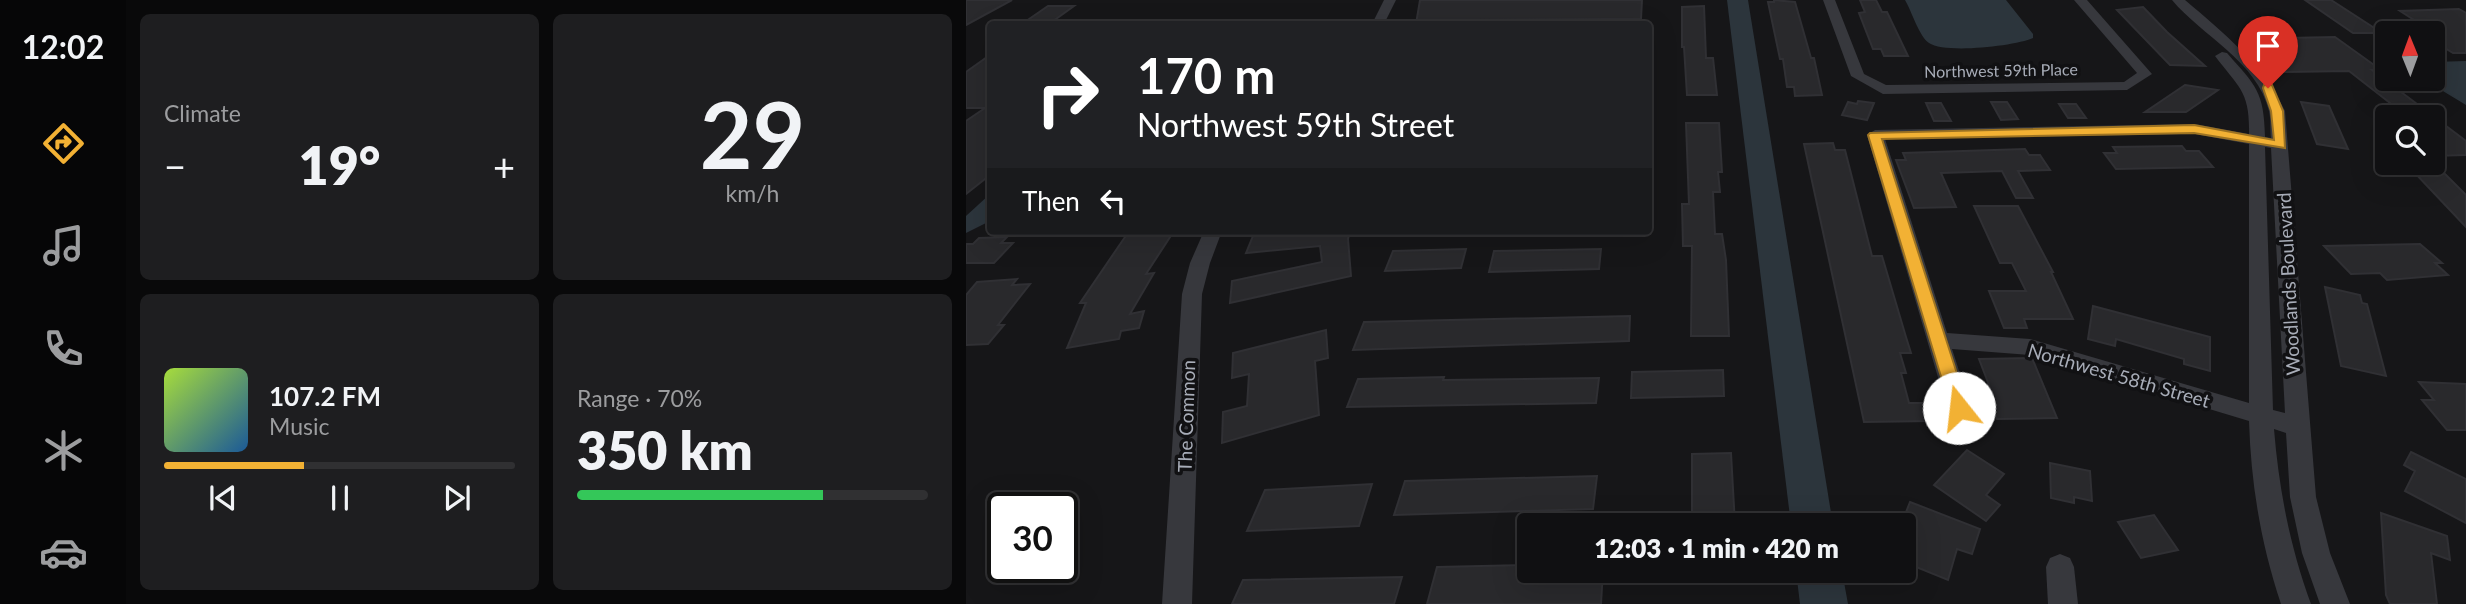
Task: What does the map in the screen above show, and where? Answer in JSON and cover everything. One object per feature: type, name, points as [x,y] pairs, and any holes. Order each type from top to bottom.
[{"type":"street","points":[[1380,21],[1390,0]]},
{"type":"street","name":"Northwest 59th Place","points":[[1829,0],[1858,76],[1883,90],[2127,86],[2145,74],[2080,0]]},
{"type":"street","name":"Woodlands Boulevard","points":[[2162,0],[2233,65],[2248,86],[2257,109],[2264,487],[2276,544],[2296,604]]},
{"type":"street","name":"Woodlands Boulevard","points":[[2178,0],[2252,66],[2268,88],[2277,111],[2302,497],[2316,553],[2335,604]]},
{"type":"street","points":[[1959,408],[1875,135],[2194,129],[2280,145]]},
{"type":"street","name":"The Common","points":[[1177,604],[1192,294],[1199,263],[1211,235]]},
{"type":"street","name":"Northwest 58th Street","points":[[1939,340],[2029,347],[2296,426]]},
{"type":"street","points":[[2060,567],[2063,604]]},
{"type":"shaded area","points":[[1727,0],[1748,0],[1831,513],[1790,513]]},
{"type":"shaded area","points":[[1905,0],[2006,0],[2033,34],[2033,38],[1980,48],[1937,46],[1929,43],[1922,35]]},
{"type":"shaded area","points":[[2466,61],[2466,105],[2443,91],[2445,91],[2445,62]]},
{"type":"shaded area","points":[[987,197],[987,222],[966,233],[966,216]]},
{"type":"shaded area","points":[[1797,583],[1844,583],[1848,604],[1800,604]]},
{"type":"building","points":[[966,0],[1012,0],[966,25]]},
{"type":"building","points":[[1420,0],[1642,0],[1641,19],[1416,21]]},
{"type":"building","points":[[1860,0],[1876,0],[1882,12],[1887,12],[1908,56],[1884,56],[1881,49],[1873,49],[1859,13],[1865,12]]},
{"type":"building","points":[[2305,0],[2331,0],[2375,28],[2375,33],[2353,33]]},
{"type":"building","points":[[1768,2],[1795,2],[1811,58],[1814,58],[1822,95],[1795,96],[1794,87],[1787,87],[1783,59],[1780,59]]},
{"type":"building","points":[[1048,6],[1074,6],[1053,21],[1026,21]]},
{"type":"building","points":[[1704,6],[1706,58],[1713,58],[1717,95],[1687,95],[1682,47],[1682,7]]},
{"type":"building","points":[[2143,7],[2205,66],[2170,65],[2117,10]]},
{"type":"building","points":[[2459,9],[2466,13],[2466,53],[2453,53],[2445,48],[2445,21],[2401,21],[2414,20],[2400,11]]},
{"type":"building","points":[[2335,37],[2375,66],[2375,70],[2372,70],[2375,72],[2375,91],[2400,91],[2418,105],[2393,105],[2349,71],[2285,72],[2244,39]]},
{"type":"building","points":[[987,57],[987,177],[966,194],[966,121],[985,108],[966,108],[966,72]]},
{"type":"building","points":[[2185,85],[2218,90],[2186,112],[2145,112]]},
{"type":"building","points":[[1858,101],[1874,103],[1867,120],[1842,115],[1848,102],[1857,104]]},
{"type":"building","points":[[1991,102],[2007,102],[2018,119],[2001,120]]},
{"type":"building","points":[[2301,102],[2329,106],[2348,149],[2317,144]]},
{"type":"building","points":[[1926,103],[1941,103],[1951,121],[1934,121]]},
{"type":"building","points":[[2059,104],[2076,104],[2086,118],[2068,118]]},
{"type":"building","points":[[1686,123],[1719,123],[1722,172],[1718,172],[1720,192],[1713,192],[1715,234],[1722,234],[1726,260],[1729,336],[1691,336],[1692,246],[1683,246],[1682,204],[1689,204]]},
{"type":"building","points":[[2445,125],[2466,141],[2466,155],[2445,156]]},
{"type":"building","points":[[1833,143],[1835,150],[1845,150],[1872,256],[1882,256],[1911,353],[1900,353],[1906,373],[1901,373],[1909,403],[1927,403],[1932,421],[1864,422],[1804,144]]},
{"type":"building","points":[[2182,146],[2186,151],[2199,151],[2213,167],[2116,169],[2104,153],[2117,153],[2113,147]]},
{"type":"building","points":[[2025,149],[2029,155],[2040,155],[2050,170],[2018,171],[2033,198],[2016,198],[2002,171],[1941,173],[1956,207],[1914,208],[1896,160],[1906,160],[1903,153]]},
{"type":"building","points":[[2445,174],[2466,195],[2466,227],[2417,175]]},
{"type":"building","points":[[1974,206],[2018,206],[2053,272],[2073,319],[2024,319],[2027,328],[2004,328],[1989,291],[2026,291],[2012,263],[2000,263]]},
{"type":"building","points":[[1126,235],[1171,235],[1146,274],[1154,273],[1130,314],[1144,311],[1139,328],[1121,331],[1119,339],[1067,348],[1086,303],[1080,303]]},
{"type":"building","points":[[1253,235],[1349,235],[1351,276],[1230,303],[1232,281],[1322,262],[1320,246],[1246,253]]},
{"type":"building","points":[[1007,237],[1001,243],[1013,243],[994,263],[966,263],[966,244],[973,244],[979,238]]},
{"type":"building","points":[[2420,244],[2442,263],[2435,263],[2448,275],[2387,280],[2380,273],[2351,274],[2324,246]]},
{"type":"building","points":[[1466,249],[1461,268],[1385,271],[1393,251]]},
{"type":"building","points":[[1601,249],[1599,269],[1489,272],[1494,251]]},
{"type":"building","points":[[1017,279],[1012,285],[1030,284],[998,325],[1004,325],[988,344],[966,345],[966,295],[977,282]]},
{"type":"building","points":[[2325,287],[2360,295],[2362,303],[2367,304],[2386,376],[2341,366]]},
{"type":"building","points":[[2093,306],[2210,337],[2210,371],[2184,364],[2184,359],[2116,339],[2115,346],[2088,339]]},
{"type":"building","points":[[1630,316],[1629,341],[1353,350],[1364,322]]},
{"type":"building","points":[[1326,330],[1328,358],[1315,361],[1319,415],[1222,443],[1223,412],[1247,406],[1249,374],[1232,378],[1233,353]]},
{"type":"building","points":[[2032,358],[2057,418],[1997,419],[1990,401],[1995,401],[1979,359]]},
{"type":"building","points":[[1723,370],[1724,396],[1631,398],[1632,372]]},
{"type":"building","points":[[1444,377],[1443,380],[1599,378],[1596,403],[1347,407],[1358,379]]},
{"type":"building","points":[[2419,382],[2466,384],[2466,430],[2447,430],[2422,400],[2434,400]]},
{"type":"building","points":[[1967,450],[2004,474],[1986,495],[2000,505],[1986,521],[1934,485]]},
{"type":"building","points":[[2411,452],[2466,479],[2466,523],[2405,491],[2415,471],[2404,465]]},
{"type":"building","points":[[1731,453],[1734,513],[1692,513],[1692,454]]},
{"type":"building","points":[[2050,463],[2090,471],[2092,501],[2074,497],[2074,503],[2051,498]]},
{"type":"building","points":[[1597,476],[1593,509],[1394,515],[1405,481]]},
{"type":"building","points":[[1372,484],[1359,526],[1247,531],[1265,490]]},
{"type":"building","points":[[1910,502],[1980,529],[1972,554],[1957,549],[1948,580],[1916,567],[1916,513],[1906,513]]},
{"type":"building","points":[[2381,513],[2447,536],[2450,560],[2431,553],[2437,604],[2390,604],[2386,595]]},
{"type":"building","points":[[2154,515],[2178,550],[2141,558],[2118,522]]},
{"type":"building","points":[[1517,565],[1517,583],[1602,583],[1601,604],[1427,604],[1437,567]]},
{"type":"building","points":[[1402,577],[1394,604],[1232,604],[1243,580]]},
{"type":"route","points":[[1959,408],[1875,135],[2194,129],[2280,145],[2277,111],[2268,88]]}]
